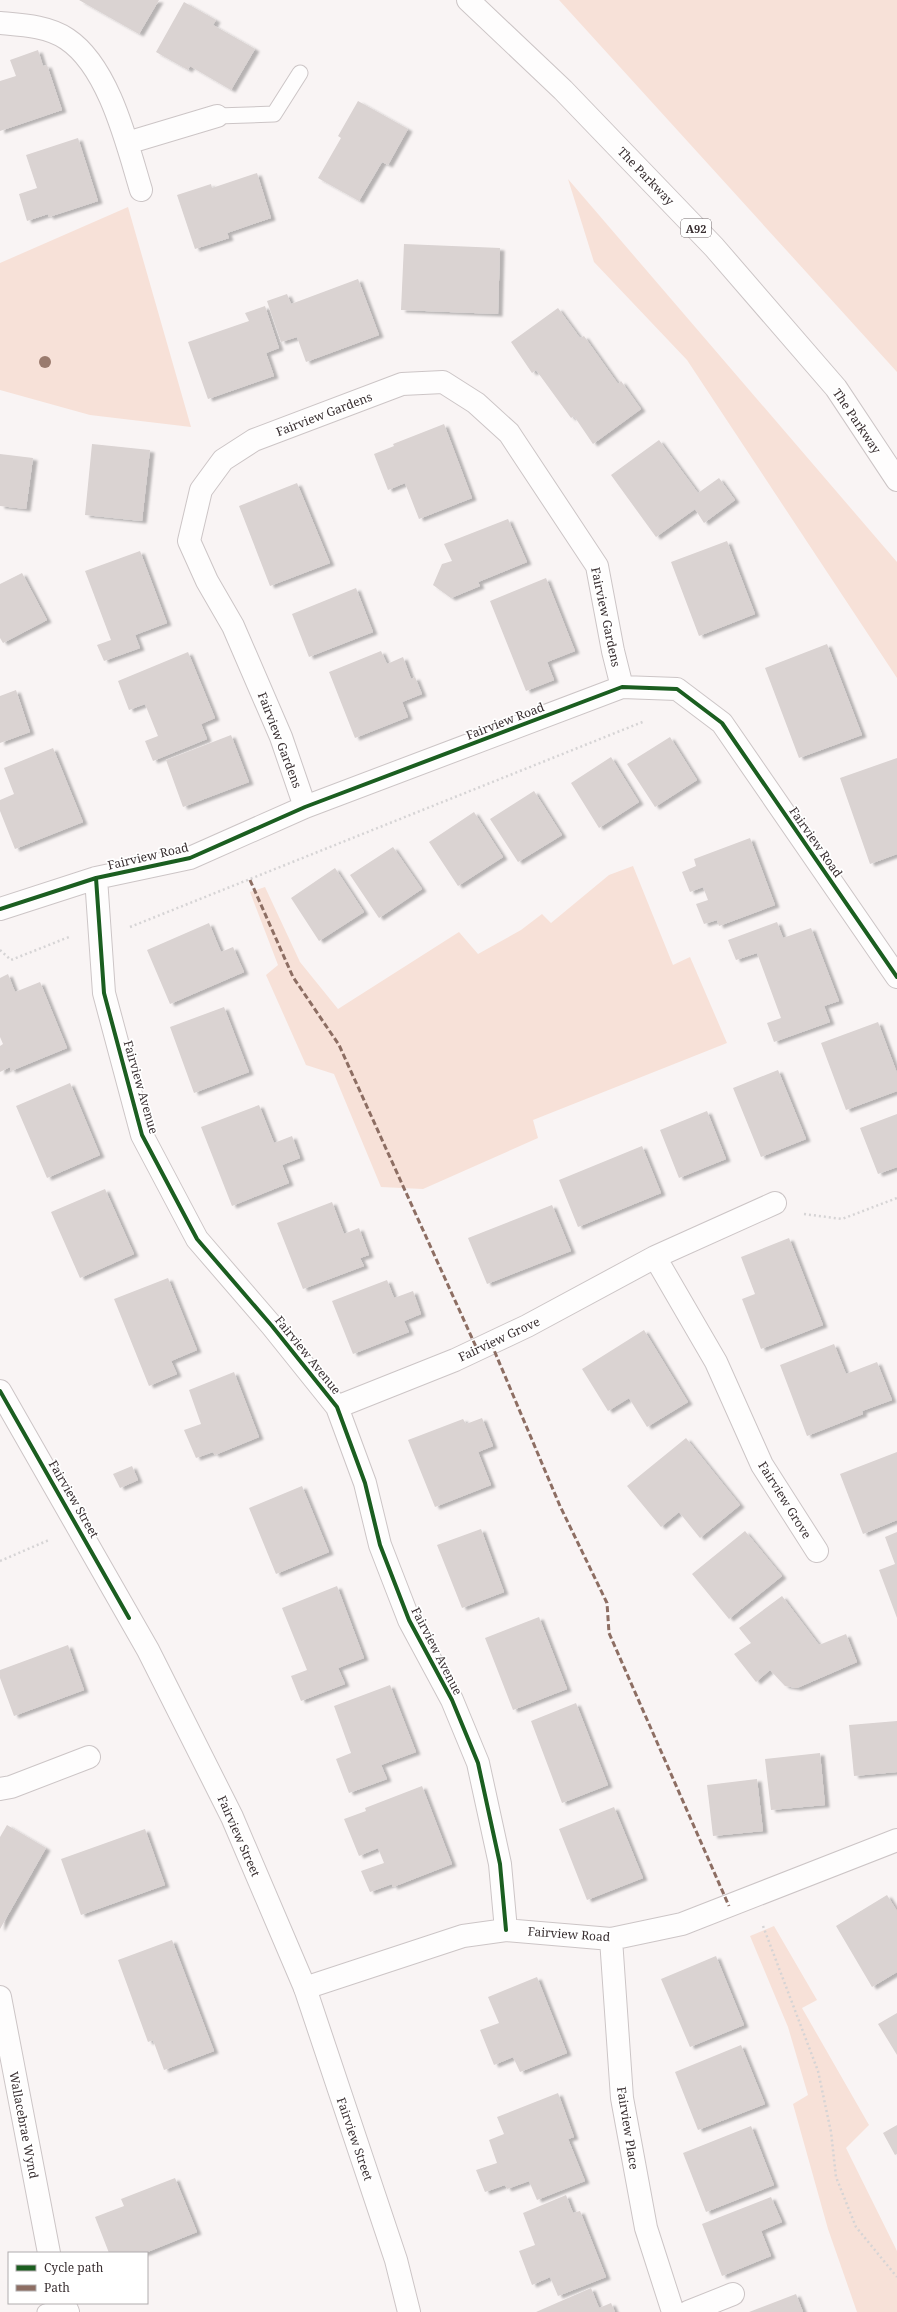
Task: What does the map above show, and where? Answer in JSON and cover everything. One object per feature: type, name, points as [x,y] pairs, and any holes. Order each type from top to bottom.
[{"type":"street","name":"The Parkway","points":[[468,0],[563,90],[714,247],[836,388],[897,480]]},
{"type":"street","points":[[0,23],[35,26],[67,39],[90,62],[108,93],[127,143],[141,190]]},
{"type":"street","points":[[127,143],[217,116]]},
{"type":"street","name":"Fairview Gardens","points":[[305,807],[281,737],[236,633],[207,581],[189,541],[201,490],[223,460],[254,440],[402,384],[443,382],[476,403],[508,433],[597,566],[613,651],[622,687]]},
{"type":"street","name":"Fairview Road","points":[[0,909],[96,878],[190,858],[305,807],[622,687],[677,689],[722,724],[897,977]]},
{"type":"street","name":"Fairview Avenue","points":[[96,878],[104,993],[142,1135],[197,1239],[272,1326],[337,1408],[365,1482],[380,1545],[406,1613],[452,1700],[478,1763],[500,1864],[506,1930]]},
{"type":"street","name":"Fairview Grove","points":[[337,1408],[455,1360],[527,1326],[655,1257],[775,1204]]},
{"type":"street","name":"Fairview Grove","points":[[655,1257],[716,1362],[762,1465],[817,1551]]},
{"type":"street","name":"Fairview Street","points":[[0,1391],[148,1650],[228,1810],[304,1988],[396,2260],[409,2312]]},
{"type":"street","points":[[0,1789],[11,1787],[89,1757]]},
{"type":"street","name":"Fairview Road","points":[[304,1988],[463,1936],[506,1930],[611,1939],[682,1924],[897,1840]]},
{"type":"street","name":"Fairview Place","points":[[611,1939],[622,2098],[646,2228],[672,2312]]},
{"type":"street","name":"Wallacebrae Wynd","points":[[0,1998],[49,2252]]},
{"type":"street","points":[[688,2312],[733,2294]]},
{"type":"lane","points":[[217,116],[274,114],[300,73]]},
{"type":"path","points":[[0,950],[11,960],[99,931],[649,719]]},
{"type":"path","points":[[775,1204],[788,1219],[806,1213],[842,1219],[897,1198]]},
{"type":"path","points":[[0,1561],[79,1528]]},
{"type":"path","points":[[752,1897],[818,2071],[831,2132],[836,2177],[856,2227],[897,2277]]},
{"type":"shaded area","points":[[559,0],[897,0],[897,372]]},
{"type":"shaded area","points":[[568,179],[897,562],[897,678],[687,360],[594,262]]},
{"type":"shaded area","points":[[128,207],[191,427],[90,415],[0,390],[0,263]]},
{"type":"shaded area","points":[[633,866],[673,965],[690,957],[727,1043],[533,1120],[538,1138],[423,1189],[381,1187],[334,1074],[306,1065],[266,975],[278,965],[250,892],[265,887],[300,962],[338,1009],[459,932],[478,954],[521,930],[542,914],[551,923],[609,875]]},
{"type":"shaded area","points":[[774,1926],[817,2000],[802,2008],[869,2125],[846,2148],[897,2251],[897,2312],[857,2312],[828,2229],[793,2104],[808,2095],[788,2027],[750,1936]]},
{"type":"building","points":[[79,0],[159,0],[139,34]]},
{"type":"building","points":[[184,2],[216,20],[213,25],[255,49],[231,90],[190,66],[188,70],[156,52]]},
{"type":"building","points":[[38,50],[43,66],[47,65],[62,110],[0,131],[0,81],[16,76],[10,60]]},
{"type":"building","points":[[358,101],[408,129],[388,165],[382,162],[359,201],[318,178],[341,138],[338,136]]},
{"type":"building","points":[[78,138],[98,201],[49,217],[48,214],[27,221],[19,194],[37,188],[26,155]]},
{"type":"building","points":[[257,173],[271,218],[227,233],[229,238],[195,249],[177,195],[211,184],[212,188]]},
{"type":"building","points":[[404,244],[500,248],[498,314],[401,310]]},
{"type":"building","points":[[358,279],[379,335],[306,362],[297,337],[281,342],[267,301],[287,294],[291,304]]},
{"type":"building","points":[[265,306],[279,348],[266,353],[274,376],[208,399],[188,342],[249,321],[245,313]]},
{"type":"building","points":[[558,308],[580,338],[584,336],[618,384],[621,381],[641,409],[593,444],[574,416],[571,418],[536,370],[532,373],[511,342]]},
{"type":"building","points":[[444,424],[472,498],[419,519],[405,483],[388,490],[374,454],[394,446],[393,444]]},
{"type":"building","points":[[659,440],[698,493],[719,478],[735,500],[704,523],[695,509],[656,537],[611,475]]},
{"type":"building","points":[[92,444],[150,450],[142,521],[85,515]]},
{"type":"building","points":[[0,454],[33,458],[26,509],[0,506]]},
{"type":"building","points":[[297,483],[330,563],[270,586],[239,506]]},
{"type":"building","points":[[508,519],[527,562],[478,582],[480,586],[451,598],[433,585],[442,564],[452,561],[444,544]]},
{"type":"building","points":[[727,541],[755,614],[699,636],[671,562]]},
{"type":"building","points":[[140,551],[167,623],[135,635],[140,648],[104,661],[97,645],[111,640],[85,571]]},
{"type":"building","points":[[22,573],[47,620],[3,643],[0,638],[0,584]]},
{"type":"building","points":[[546,578],[575,651],[547,662],[554,680],[526,691],[490,601]]},
{"type":"building","points":[[356,588],[373,632],[309,657],[292,614]]},
{"type":"building","points":[[827,644],[862,735],[799,758],[765,668]]},
{"type":"building","points":[[381,651],[387,664],[403,657],[411,679],[415,677],[422,694],[402,702],[408,717],[355,738],[329,672]]},
{"type":"building","points":[[188,652],[215,718],[201,724],[207,739],[153,761],[145,741],[158,736],[145,704],[129,710],[118,681]]},
{"type":"building","points":[[16,690],[30,732],[0,743],[0,696]]},
{"type":"building","points":[[231,735],[249,782],[183,807],[166,760]]},
{"type":"building","points":[[670,737],[697,780],[655,807],[627,764]]},
{"type":"building","points":[[53,748],[83,822],[15,849],[0,811],[0,800],[14,794],[4,768]]},
{"type":"building","points":[[611,757],[639,802],[599,828],[571,783]]},
{"type":"building","points":[[897,758],[897,854],[870,864],[840,778]]},
{"type":"building","points":[[534,791],[562,835],[518,862],[490,819]]},
{"type":"building","points":[[474,812],[503,857],[458,886],[429,842]]},
{"type":"building","points":[[750,838],[775,905],[719,926],[717,920],[704,924],[696,904],[708,900],[703,887],[690,892],[682,872],[696,866],[694,859]]},
{"type":"building","points":[[393,847],[422,889],[379,918],[350,875]]},
{"type":"building","points":[[335,868],[364,912],[319,941],[291,898]]},
{"type":"building","points":[[777,922],[783,938],[811,928],[839,1001],[824,1006],[830,1022],[774,1042],[767,1023],[781,1018],[757,953],[736,960],[728,940]]},
{"type":"building","points":[[209,923],[221,952],[233,947],[244,972],[170,1004],[147,950]]},
{"type":"building","points":[[8,974],[15,992],[40,982],[67,1048],[11,1071],[10,1067],[0,1072],[0,1046],[3,1044],[0,1037],[0,978]]},
{"type":"building","points":[[224,1007],[249,1072],[194,1093],[170,1027]]},
{"type":"building","points":[[878,1022],[897,1073],[897,1091],[846,1110],[821,1043]]},
{"type":"building","points":[[778,1070],[806,1139],[761,1157],[733,1088]]},
{"type":"building","points":[[70,1083],[100,1155],[47,1178],[16,1106]]},
{"type":"building","points":[[259,1105],[274,1143],[292,1136],[300,1158],[282,1165],[289,1183],[232,1206],[201,1127]]},
{"type":"building","points":[[707,1111],[726,1159],[679,1178],[660,1130]]},
{"type":"building","points":[[897,1114],[897,1167],[878,1174],[860,1128]]},
{"type":"building","points":[[642,1146],[661,1193],[578,1227],[559,1180]]},
{"type":"building","points":[[105,1189],[134,1254],[80,1278],[51,1212]]},
{"type":"building","points":[[332,1202],[344,1234],[359,1228],[369,1255],[360,1258],[364,1266],[303,1289],[277,1223]]},
{"type":"building","points":[[552,1205],[571,1251],[487,1284],[468,1238]]},
{"type":"building","points":[[789,1238],[823,1325],[761,1349],[742,1299],[755,1294],[741,1257]]},
{"type":"building","points":[[168,1278],[197,1350],[171,1361],[177,1374],[149,1386],[114,1299]]},
{"type":"building","points":[[387,1280],[394,1298],[413,1291],[421,1314],[404,1321],[409,1332],[353,1354],[332,1301]]},
{"type":"building","points":[[644,1330],[688,1402],[647,1427],[629,1398],[608,1411],[582,1369]]},
{"type":"building","points":[[834,1344],[846,1374],[877,1362],[892,1400],[862,1411],[863,1414],[807,1436],[780,1365]]},
{"type":"building","points":[[234,1372],[259,1437],[215,1455],[213,1452],[196,1458],[184,1430],[201,1424],[189,1390]]},
{"type":"building","points":[[482,1418],[493,1446],[478,1452],[491,1485],[435,1507],[408,1440],[463,1419],[466,1424]]},
{"type":"building","points":[[686,1438],[740,1505],[700,1538],[679,1512],[661,1527],[627,1486]]},
{"type":"building","points":[[897,1452],[897,1520],[863,1534],[840,1474]]},
{"type":"building","points":[[132,1466],[138,1480],[120,1488],[113,1474]]},
{"type":"building","points":[[302,1486],[329,1552],[276,1574],[249,1508]]},
{"type":"building","points":[[481,1529],[504,1592],[462,1608],[437,1545]]},
{"type":"building","points":[[745,1531],[782,1576],[729,1619],[692,1574]]},
{"type":"building","points":[[897,1532],[897,1618],[879,1570],[895,1564],[885,1537]]},
{"type":"building","points":[[337,1586],[364,1658],[338,1668],[345,1684],[301,1701],[291,1676],[307,1670],[282,1608]]},
{"type":"building","points":[[782,1596],[819,1645],[846,1634],[857,1662],[797,1688],[785,1686],[770,1670],[756,1682],[734,1654],[751,1643],[739,1628]]},
{"type":"building","points":[[539,1617],[567,1689],[513,1710],[485,1638]]},
{"type":"building","points":[[68,1645],[84,1690],[14,1716],[0,1678],[0,1670]]},
{"type":"building","points":[[390,1685],[416,1752],[381,1765],[387,1779],[349,1793],[336,1759],[351,1753],[334,1706]]},
{"type":"building","points":[[576,1703],[608,1785],[562,1803],[531,1721]]},
{"type":"building","points":[[897,1721],[897,1772],[854,1776],[849,1725]]},
{"type":"building","points":[[820,1753],[825,1805],[771,1810],[765,1759]]},
{"type":"building","points":[[757,1779],[763,1831],[713,1836],[707,1785]]},
{"type":"building","points":[[422,1786],[452,1864],[393,1887],[392,1884],[370,1892],[361,1871],[384,1863],[378,1848],[359,1856],[344,1819],[366,1811],[365,1808]]},
{"type":"building","points":[[614,1807],[643,1878],[587,1900],[559,1829]]},
{"type":"building","points":[[7,1825],[46,1848],[0,1929],[0,1837]]},
{"type":"building","points":[[145,1829],[165,1885],[81,1915],[61,1859]]},
{"type":"building","points":[[887,1895],[897,1911],[897,1972],[872,1987],[836,1926]]},
{"type":"building","points":[[172,1940],[214,2051],[164,2070],[153,2040],[148,2042],[118,1960]]},
{"type":"building","points":[[716,1956],[744,2025],[690,2047],[661,1979]]},
{"type":"building","points":[[537,1977],[567,2053],[520,2072],[513,2057],[494,2065],[480,2030],[499,2023],[488,1997]]},
{"type":"building","points":[[897,2013],[897,2055],[878,2024]]},
{"type":"building","points":[[741,2045],[765,2104],[698,2130],[675,2072]]},
{"type":"building","points":[[558,2093],[574,2137],[568,2139],[585,2181],[537,2200],[529,2181],[507,2189],[505,2185],[485,2192],[476,2170],[497,2163],[489,2140],[504,2134],[497,2117]]},
{"type":"building","points":[[897,2125],[897,2154],[895,2155],[883,2133]]},
{"type":"building","points":[[751,2126],[774,2185],[706,2212],[683,2153]]},
{"type":"building","points":[[175,2178],[197,2232],[147,2252],[109,2252],[95,2217],[124,2206],[121,2199]]},
{"type":"building","points":[[566,2195],[573,2213],[580,2211],[606,2277],[558,2296],[550,2277],[532,2285],[519,2251],[535,2245],[523,2213]]},
{"type":"building","points":[[771,2197],[782,2222],[761,2231],[771,2256],[722,2276],[702,2224]]},
{"type":"building","points":[[591,2288],[599,2308],[611,2303],[615,2312],[536,2312]]},
{"type":"building","points":[[796,2294],[803,2312],[749,2312]]},
{"type":"marked path","points":[[250,880],[293,977],[339,1045],[477,1349]]},
{"type":"marked path","points":[[491,1343],[560,1506],[607,1603],[609,1633],[729,1906]]},
{"type":"cycle path","points":[[0,909],[96,878],[190,858],[305,807],[622,687],[677,689],[722,723],[897,977]]},
{"type":"cycle path","points":[[96,878],[104,993],[142,1135],[197,1239],[272,1326],[337,1407],[365,1483],[380,1545],[409,1620],[452,1700],[478,1763],[500,1864],[506,1930]]},
{"type":"cycle path","points":[[0,1391],[129,1618]]}]
